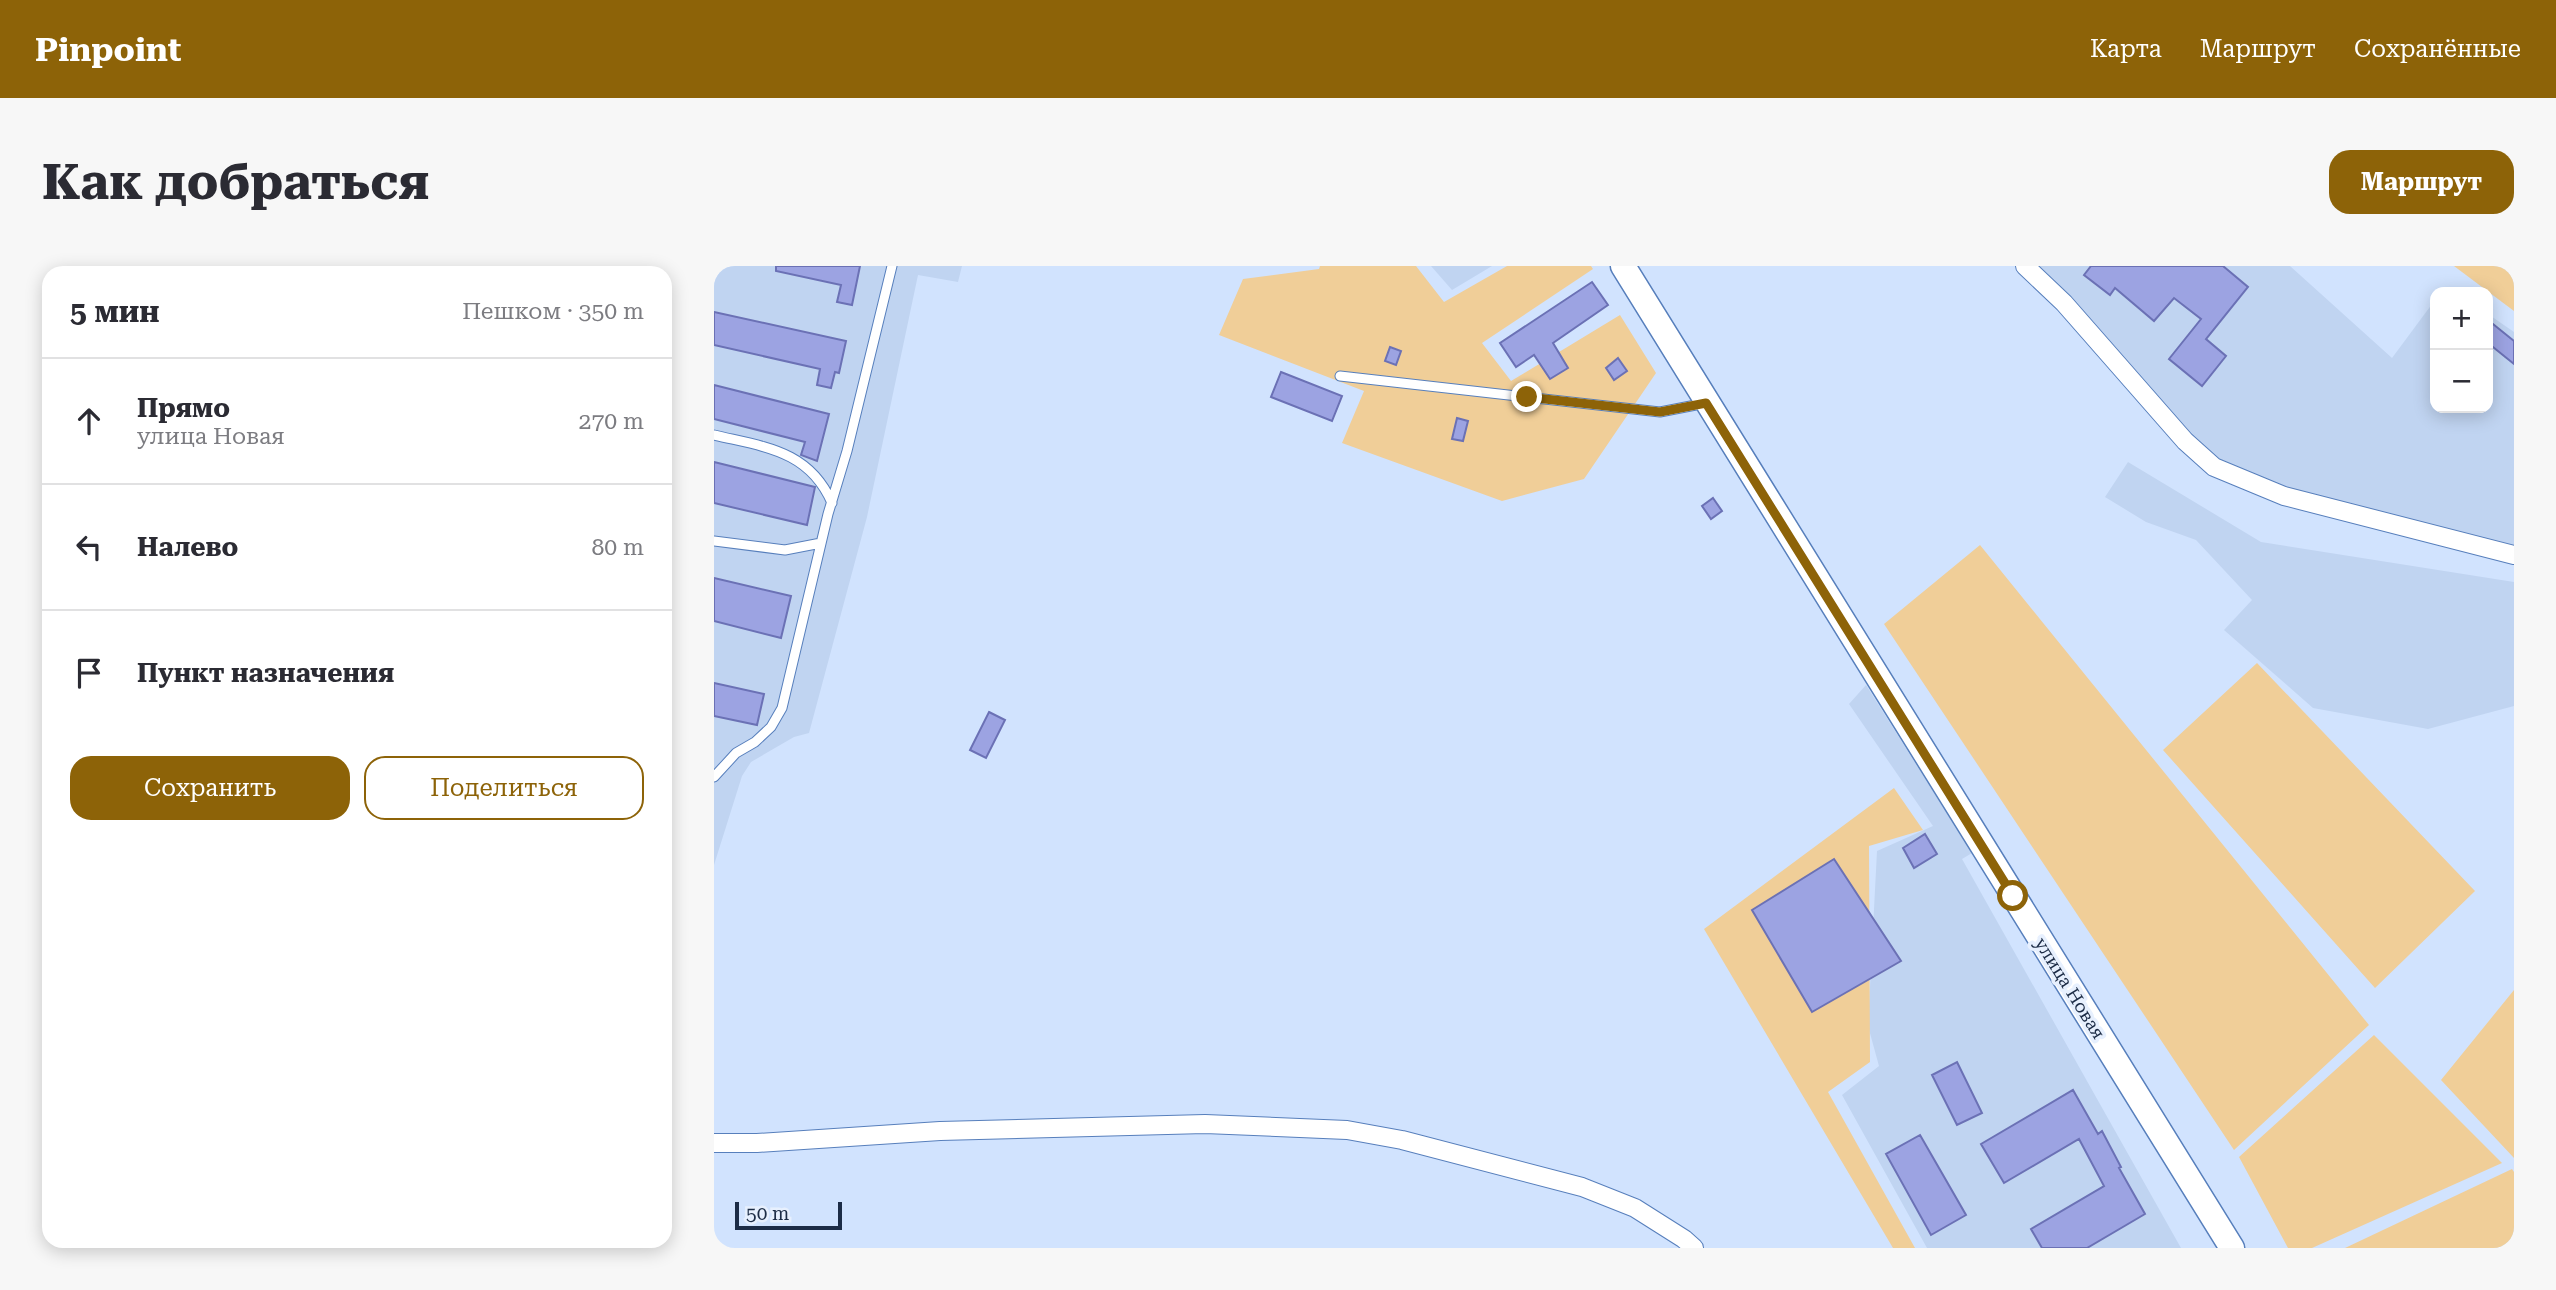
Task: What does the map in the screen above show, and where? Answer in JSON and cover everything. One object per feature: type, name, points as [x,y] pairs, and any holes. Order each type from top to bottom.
[{"type":"street","name":"улица Новая","points":[[1623,266],[2232,1248]]},
{"type":"street","points":[[2025,266],[2064,303],[2185,441],[2214,467],[2284,496],[2514,555]]},
{"type":"street","points":[[714,1143],[940,1132],[1205,1124],[1346,1130],[1402,1140],[1582,1187],[1635,1208],[1694,1248]]},
{"type":"lane","points":[[714,777],[736,753],[755,742],[771,727],[782,708],[892,266]]},
{"type":"lane","points":[[1340,376],[1660,412],[1706,403]]},
{"type":"lane","points":[[714,435],[781,451],[817,474],[832,503]]},
{"type":"lane","points":[[714,541],[785,550],[821,543]]},
{"type":"shaded area","points":[[714,266],[962,266],[958,282],[918,275],[867,517],[809,733],[794,737],[751,762],[742,776],[714,865]]},
{"type":"shaded area","points":[[1320,266],[1416,266],[1444,302],[1507,266],[1591,266],[1593,269],[1482,343],[1511,381],[1620,315],[1656,373],[1584,479],[1502,501],[1342,443],[1364,391],[1219,335],[1243,279],[1319,269]]},
{"type":"shaded area","points":[[1431,266],[1492,266],[1452,290]]},
{"type":"shaded area","points":[[2018,266],[2290,266],[2392,358],[2430,307],[2430,413],[2493,413],[2493,317],[2514,332],[2514,553],[2411,528],[2206,462]]},
{"type":"shaded area","points":[[2454,266],[2514,266],[2514,311],[2493,295],[2493,287],[2482,287]]},
{"type":"shaded area","points":[[2128,462],[2261,542],[2514,582],[2514,706],[2428,729],[2313,708],[2224,630],[2252,600],[2196,540],[2146,522],[2105,497]]},
{"type":"shaded area","points":[[1980,545],[2369,1025],[2234,1150],[1884,624]]},
{"type":"shaded area","points":[[2257,663],[2475,891],[2375,988],[2163,750]]},
{"type":"shaded area","points":[[1866,685],[1972,853],[1962,859],[2181,1248],[1927,1248],[1842,1095],[1879,1066],[1868,1026],[1877,851],[1933,826],[1849,704]]},
{"type":"shaded area","points":[[1894,788],[1923,830],[1869,846],[1870,1062],[1828,1092],[1915,1248],[1893,1248],[1704,929]]},
{"type":"shaded area","points":[[2514,990],[2514,1158],[2441,1080]]},
{"type":"shaded area","points":[[2374,1035],[2502,1163],[2312,1248],[2288,1248],[2239,1157]]},
{"type":"shaded area","points":[[2512,1169],[2514,1248],[2345,1248]]},
{"type":"building","points":[[776,266],[860,266],[852,305],[837,302],[841,285],[776,271]]},
{"type":"building","points":[[2091,266],[2223,266],[2248,287],[2206,339],[2226,356],[2202,386],[2169,359],[2201,319],[2174,298],[2154,321],[2115,288],[2110,295],[2084,275]]},
{"type":"building","points":[[1592,282],[1608,305],[1553,343],[1568,368],[1550,379],[1534,355],[1516,367],[1500,343]]},
{"type":"building","points":[[714,312],[846,341],[839,373],[835,372],[831,388],[817,385],[820,369],[714,345]]},
{"type":"building","points":[[2493,324],[2514,341],[2514,364],[2493,347]]},
{"type":"building","points":[[1390,347],[1401,351],[1396,365],[1385,361]]},
{"type":"building","points":[[1618,358],[1627,371],[1614,380],[1606,368]]},
{"type":"building","points":[[1281,372],[1342,396],[1332,421],[1271,397]]},
{"type":"building","points":[[714,385],[829,414],[817,461],[801,455],[805,442],[714,419]]},
{"type":"building","points":[[1457,418],[1468,421],[1463,441],[1452,439]]},
{"type":"building","points":[[714,462],[815,487],[807,525],[714,503]]},
{"type":"building","points":[[1713,498],[1722,511],[1711,519],[1702,506]]},
{"type":"building","points":[[714,578],[791,596],[781,638],[714,621]]},
{"type":"building","points":[[714,683],[764,694],[757,725],[714,716]]},
{"type":"building","points":[[989,712],[1005,720],[986,758],[970,750]]},
{"type":"building","points":[[1925,834],[1937,854],[1914,868],[1903,848]]},
{"type":"building","points":[[1834,859],[1901,961],[1812,1012],[1752,910]]},
{"type":"building","points":[[1957,1062],[1982,1113],[1957,1125],[1932,1075]]},
{"type":"building","points":[[2073,1090],[2098,1134],[2102,1131],[2145,1214],[2087,1248],[2042,1248],[2031,1229],[2104,1186],[2079,1139],[2004,1183],[1981,1144]]},
{"type":"building","points":[[1920,1135],[1966,1215],[1931,1235],[1886,1154]]},
{"type":"route","points":[[1527,397],[1660,412],[1706,403],[2013,896]]}]
